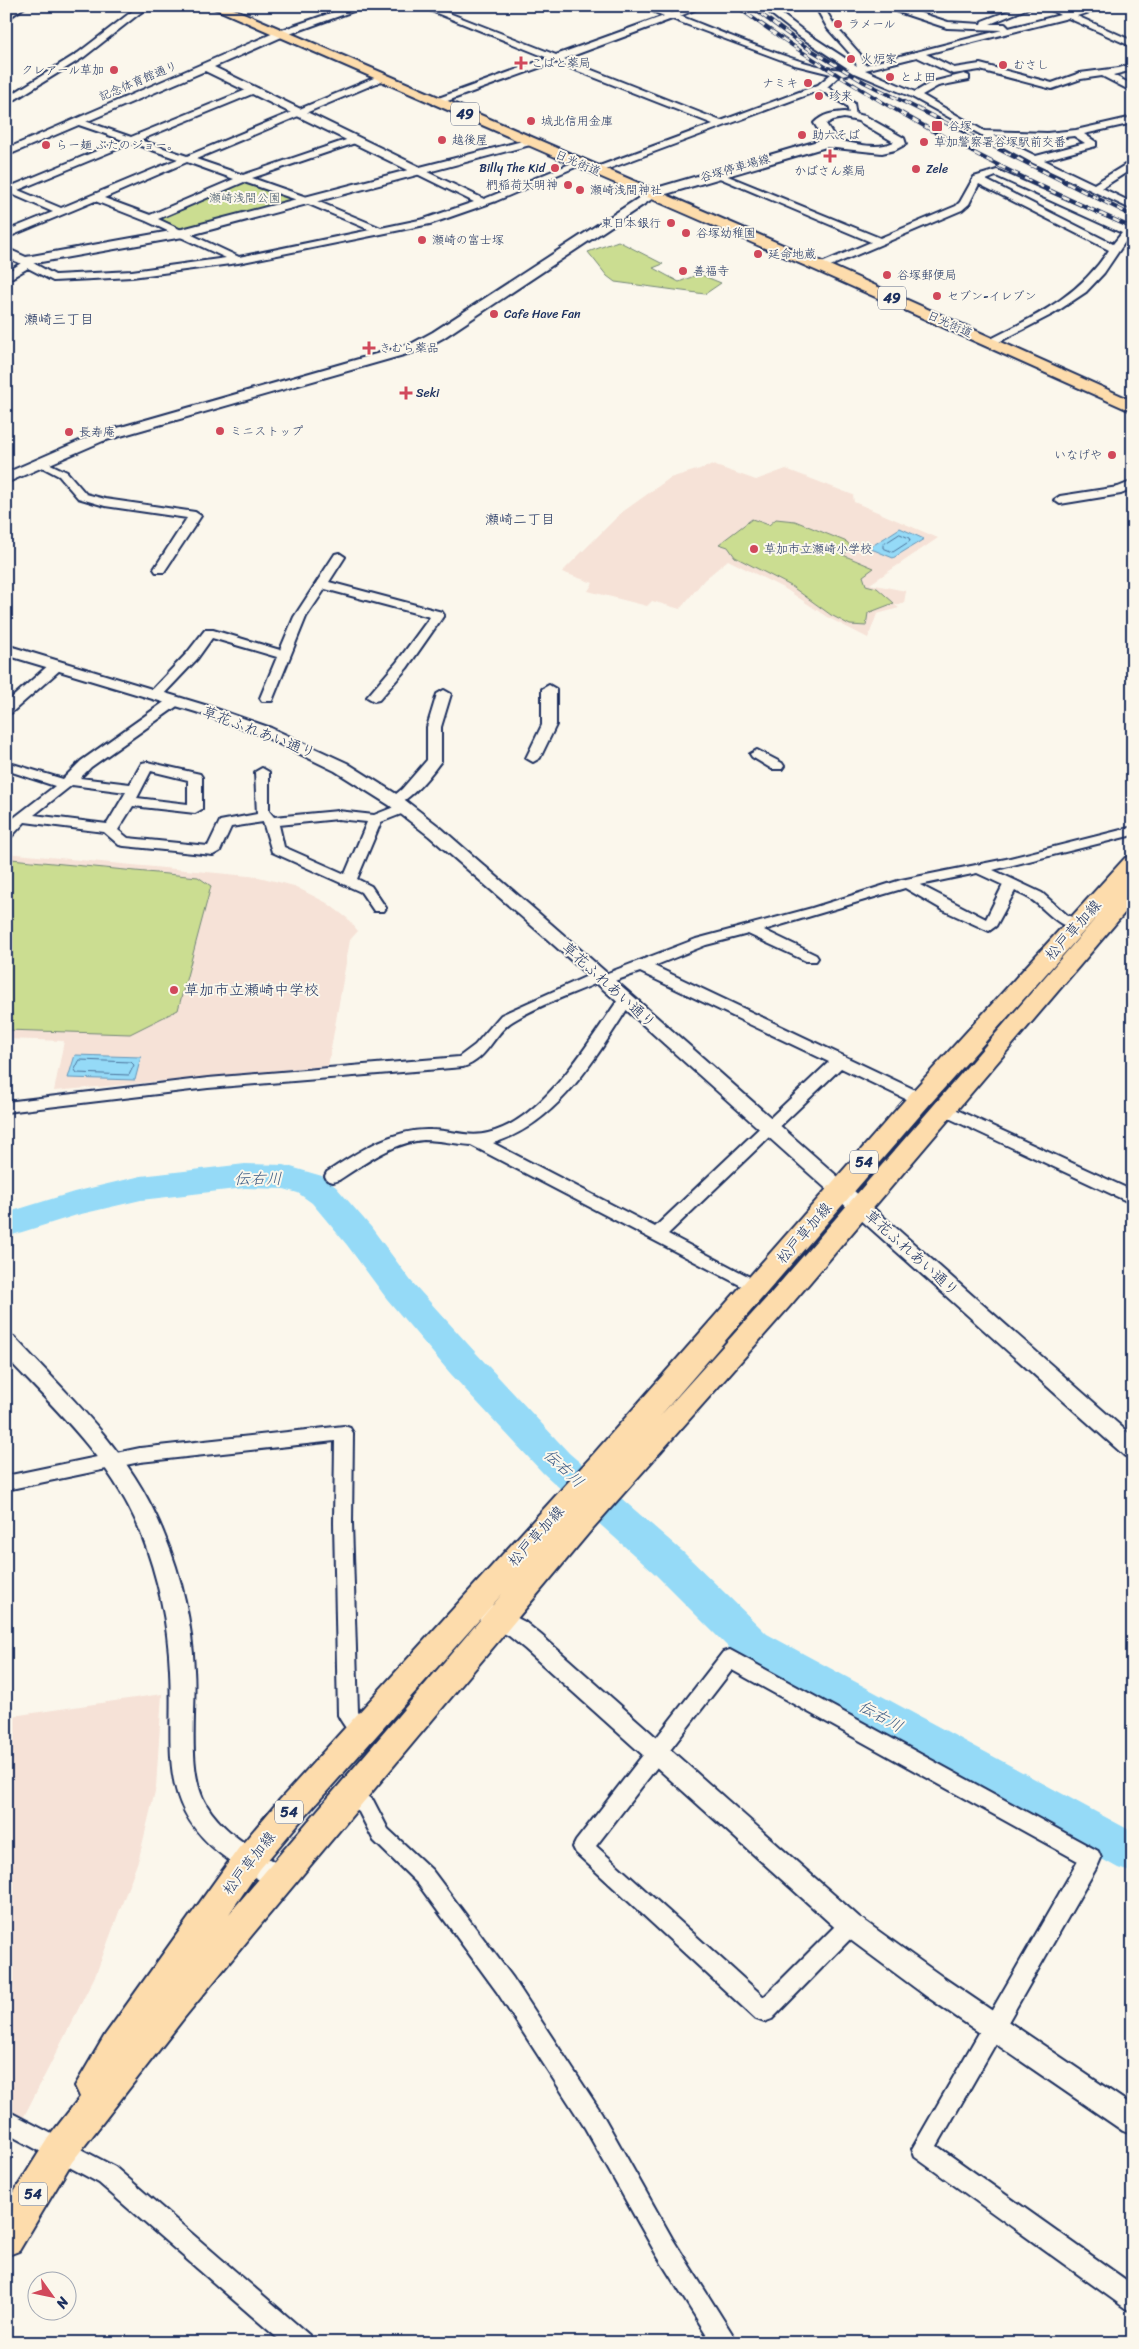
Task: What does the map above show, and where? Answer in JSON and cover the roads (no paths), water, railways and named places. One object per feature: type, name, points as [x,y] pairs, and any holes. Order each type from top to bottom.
[{"type":"main road","name":"日光街道","points":[[215,6],[821,267],[1133,407]]},
{"type":"main road","name":"谷塚停車場線","points":[[650,194],[821,144]]},
{"type":"main road","name":"松戸草加線","points":[[60,2150],[76,2112],[117,2046],[249,1860],[361,1730],[474,1605],[573,1513],[608,1474],[780,1300],[920,1099],[1133,863]]},
{"type":"main road","name":"松戸草加線","points":[[608,1474],[757,1288],[944,1109],[1133,889]]},
{"type":"main road","name":"松戸草加線","points":[[6,2238],[60,2150],[172,2007],[279,1878],[501,1620],[573,1513]]},
{"type":"street","points":[[6,17],[22,6]]},
{"type":"street","points":[[6,102],[81,55],[145,6]]},
{"type":"street","name":"記念体育館通り","points":[[6,153],[280,34],[362,6]]},
{"type":"street","points":[[424,6],[721,124]]},
{"type":"street","points":[[644,6],[798,63],[842,74]]},
{"type":"street","points":[[436,102],[700,6]]},
{"type":"street","points":[[765,6],[802,34],[860,69],[915,95],[1034,160],[1132,206]]},
{"type":"street","points":[[819,6],[831,27],[857,56],[860,69]]},
{"type":"street","points":[[884,6],[947,25],[978,25],[1014,29]]},
{"type":"street","points":[[978,25],[1029,6]]},
{"type":"street","points":[[1048,6],[1133,44]]},
{"type":"street","points":[[597,170],[821,87],[836,75],[1104,6]]},
{"type":"street","points":[[915,95],[935,84],[966,78],[918,54]]},
{"type":"street","points":[[206,67],[482,202]]},
{"type":"street","points":[[953,72],[980,67],[1052,86],[1080,76],[1120,72],[1133,67]]},
{"type":"street","points":[[1103,73],[1133,89]]},
{"type":"street","points":[[6,235],[381,78]]},
{"type":"street","points":[[821,87],[851,105],[853,116]]},
{"type":"street","points":[[62,212],[10,190],[254,90]]},
{"type":"street","points":[[835,116],[853,116],[900,140],[900,144],[880,150],[836,143],[821,144],[827,140],[828,136],[820,123],[835,116]]},
{"type":"street","points":[[983,132],[1047,136],[1076,133],[1133,120]]},
{"type":"street","points":[[79,122],[309,201],[382,232]]},
{"type":"street","points":[[1034,160],[1093,144],[1076,133]]},
{"type":"street","points":[[150,219],[244,178],[355,140]]},
{"type":"street","points":[[6,278],[26,262],[182,234],[530,142]]},
{"type":"street","points":[[6,252],[54,278],[132,274],[238,260],[426,222],[580,164]]},
{"type":"street","points":[[1094,189],[1128,166],[1133,168]]},
{"type":"street","points":[[821,267],[959,208],[964,204],[977,179],[997,173],[1131,232],[1082,290],[1033,320],[990,343]]},
{"type":"street","points":[[715,174],[878,241]]},
{"type":"street","points":[[977,179],[1115,249]]},
{"type":"street","points":[[6,479],[40,462],[98,438],[416,347],[438,335],[650,194]]},
{"type":"street","points":[[96,198],[150,219],[238,260]]},
{"type":"street","points":[[40,462],[63,474],[82,496],[105,502],[195,516],[160,568]]},
{"type":"street","points":[[1060,500],[1121,490],[1133,484]]},
{"type":"street","points":[[267,698],[300,617],[339,557]]},
{"type":"street","points":[[320,584],[438,615],[402,665],[374,696]]},
{"type":"street","points":[[155,695],[192,656],[209,633],[284,655]]},
{"type":"street","name":"草花ふれあい通り","points":[[6,650],[175,700],[293,742],[341,767],[399,805],[489,879],[1133,1450]]},
{"type":"street","points":[[6,710],[56,666]]},
{"type":"street","points":[[533,758],[549,725],[549,689]]},
{"type":"street","points":[[111,829],[110,831],[124,842],[213,851],[225,824],[338,814],[375,818],[399,805],[406,792],[434,762],[434,728],[444,694]]},
{"type":"street","points":[[6,834],[15,821],[67,782],[86,764],[175,700]]},
{"type":"street","points":[[757,754],[777,766]]},
{"type":"street","points":[[6,766],[67,782],[132,795],[195,809],[195,777],[147,766],[132,795],[111,829]]},
{"type":"street","points":[[262,772],[262,812],[268,820],[277,849],[366,889],[379,908]]},
{"type":"street","points":[[349,881],[375,818]]},
{"type":"street","points":[[15,821],[111,829]]},
{"type":"street","points":[[6,1107],[208,1083],[463,1062],[480,1049],[506,1018],[601,978],[641,966],[701,942],[818,911],[906,883],[980,868],[1133,831]]},
{"type":"street","points":[[980,868],[1037,896],[1062,918],[1077,924]]},
{"type":"street","points":[[906,883],[948,907],[989,926],[1011,884]]},
{"type":"street","points":[[748,928],[811,958]]},
{"type":"street","points":[[641,966],[920,1099]]},
{"type":"street","points":[[334,1176],[368,1154],[423,1135],[474,1140],[492,1138],[513,1129],[544,1105],[588,1057],[625,1000]]},
{"type":"street","points":[[656,1236],[840,1060]]},
{"type":"street","points":[[944,1109],[1133,1198]]},
{"type":"street","points":[[474,1140],[757,1288]]},
{"type":"street","points":[[6,1343],[114,1461],[131,1487],[147,1520],[162,1559],[173,1602],[183,1681],[183,1750],[188,1786],[195,1808],[204,1822],[218,1837],[249,1860],[279,1878]]},
{"type":"street","points":[[6,1483],[140,1455],[344,1432],[343,1523],[348,1715],[361,1730]]},
{"type":"street","points":[[474,1605],[501,1620],[533,1642],[850,1925],[994,2028],[1133,2122]]},
{"type":"street","points":[[850,1925],[764,2012],[583,1847],[730,1658],[1091,1858],[924,2149],[1133,2300]]},
{"type":"street","points":[[350,1795],[366,1806],[381,1835],[425,1877],[505,1984],[593,2120],[664,2246],[726,2343]]},
{"type":"street","points":[[6,2121],[107,2175],[300,2343]]},
{"type":"water","points":[[900,528],[924,539],[893,558],[869,548]]},
{"type":"water","points":[[75,1055],[141,1057],[135,1080],[68,1078]]},
{"type":"waterway","name":"伝右川","points":[[6,1225],[74,1204],[141,1188],[245,1176],[284,1177],[310,1184],[324,1195],[359,1236],[399,1290],[463,1363],[556,1463],[668,1562],[753,1646],[1133,1854]]},
{"type":"railway","points":[[736,6],[831,71],[928,128],[1028,180],[1133,228]]},
{"type":"railway","points":[[750,6],[803,45],[864,82],[1133,216]]},
{"type":"place","name":"ラメール","points":[[838,24]]},
{"type":"place","name":"火炉家","points":[[851,59]]},
{"type":"place","name":"こばと薬局","points":[[521,63]]},
{"type":"place","name":"むさし","points":[[1003,65]]},
{"type":"place","name":"クレアール草加","points":[[114,70]]},
{"type":"place","name":"とよ田","points":[[890,77]]},
{"type":"place","name":"ナミキ","points":[[808,83]]},
{"type":"place","name":"珍来","points":[[819,96]]},
{"type":"place","name":"城北信用金庫","points":[[531,121]]},
{"type":"place","name":"谷塚","points":[[937,126]]},
{"type":"place","name":"助六そば","points":[[802,135]]},
{"type":"place","name":"越後屋","points":[[442,140]]},
{"type":"place","name":"草加警察署谷塚駅前交番","points":[[924,142]]},
{"type":"place","name":"らー麺 ぶたのジョー。","points":[[46,145]]},
{"type":"place","name":"かばさん薬局","points":[[830,156]]},
{"type":"place","name":"Billy The Kid","points":[[555,168]]},
{"type":"place","name":"Zele","points":[[916,169]]},
{"type":"place","name":"椚稲荷大明神","points":[[568,185]]},
{"type":"place","name":"瀬崎浅間神社","points":[[580,190]]},
{"type":"place","name":"東日本銀行","points":[[671,223]]},
{"type":"place","name":"谷塚幼稚園","points":[[686,233]]},
{"type":"place","name":"瀬崎の富士塚","points":[[422,240]]},
{"type":"place","name":"延命地蔵","points":[[758,254]]},
{"type":"place","name":"善福寺","points":[[683,271]]},
{"type":"place","name":"谷塚郵便局","points":[[887,275]]},
{"type":"place","name":"セブン-イレブン","points":[[937,296]]},
{"type":"place","name":"Cafe Have Fan","points":[[494,314]]},
{"type":"place","name":"きむら薬品","points":[[369,348]]},
{"type":"place","name":"Seki","points":[[406,393]]},
{"type":"place","name":"ミニストップ","points":[[220,431]]},
{"type":"place","name":"長寿庵","points":[[69,432]]},
{"type":"place","name":"いなげや","points":[[1112,455]]},
{"type":"place","name":"草加市立瀬崎小学校","points":[[754,549]]},
{"type":"place","name":"草加市立瀬崎中学校","points":[[174,990]]},
{"type":"district","name":"瀬崎三丁目","points":[[59,319]]},
{"type":"district","name":"瀬崎二丁目","points":[[520,519]]},
{"type":"park label","name":"瀬崎浅間公園","points":[[245,198]]}]
